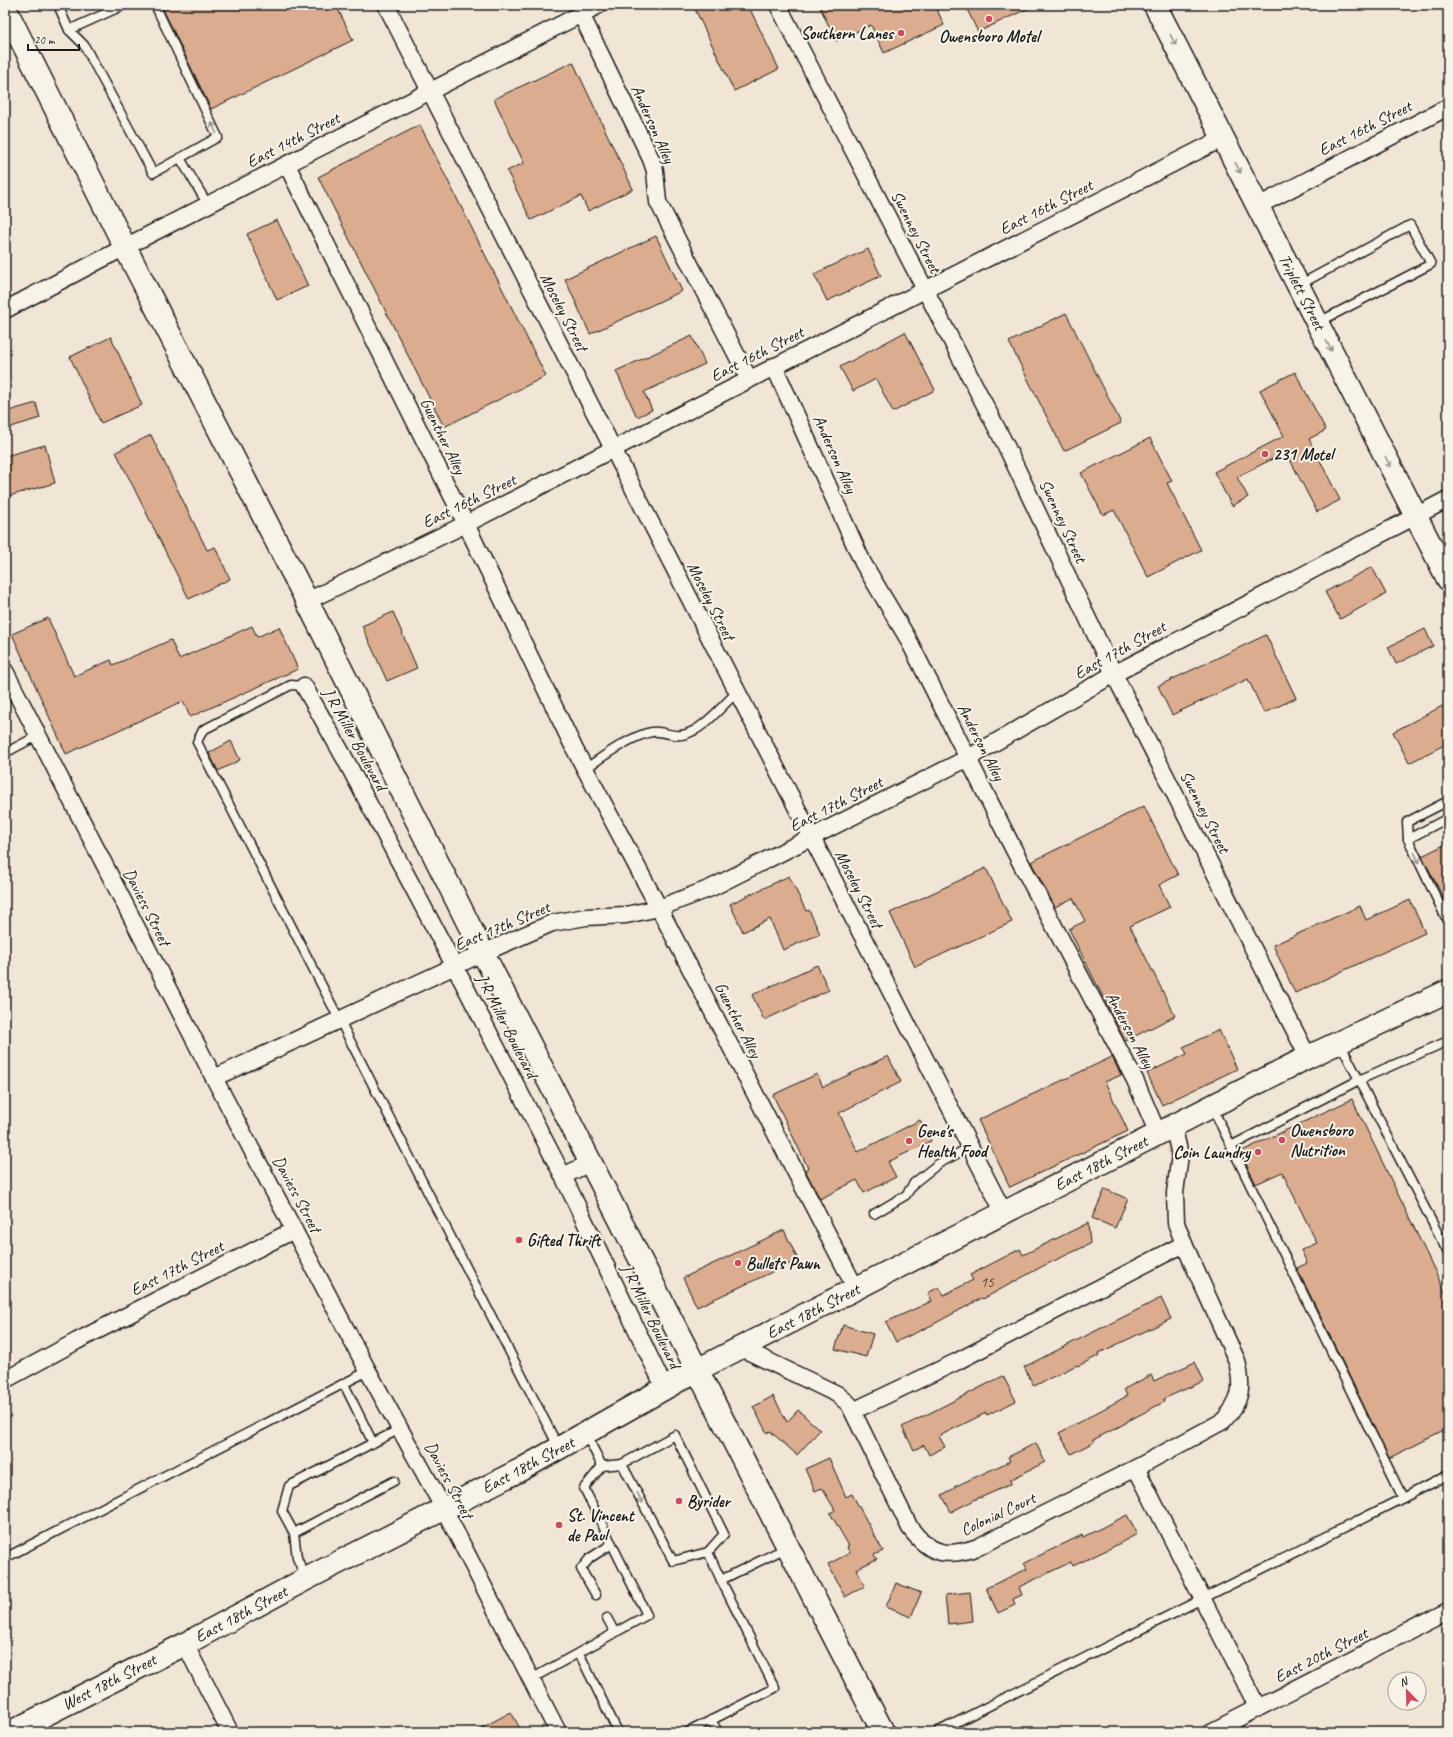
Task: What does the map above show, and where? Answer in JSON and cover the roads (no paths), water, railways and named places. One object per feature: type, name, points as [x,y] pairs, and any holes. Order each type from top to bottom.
[{"type":"street","name":"Moseley Street","points":[[386,5],[1004,1213]]},
{"type":"street","name":"East 14th Street","points":[[5,310],[125,247],[599,5]]},
{"type":"street","name":"Swenney Street","points":[[778,5],[1006,446],[1114,674],[1308,1057]]},
{"type":"street","name":"Triplett Street","points":[[1155,5],[1448,578]]},
{"type":"street","points":[[5,8],[125,247],[307,601],[590,1163],[884,1732]]},
{"type":"street","name":"Anderson Alley","points":[[581,14],[651,159],[655,171],[658,202],[749,379]]},
{"type":"street","name":"East 16th Street","points":[[1258,206],[1448,107]]},
{"type":"street","name":"East 16th Street","points":[[307,601],[466,524],[613,450],[774,366],[1223,138]]},
{"type":"street","name":"Guenther Alley","points":[[287,165],[466,524],[584,769],[659,908],[856,1289]]},
{"type":"street","name":"Anderson Alley","points":[[774,366],[863,563],[907,638],[1017,857],[1134,1080],[1165,1129]]},
{"type":"street","name":"East 17th Street","points":[[214,1078],[483,953],[552,923],[586,917],[626,914],[659,908],[711,888],[968,758],[1114,674],[1448,498]]},
{"type":"street","name":"Daviess Street","points":[[5,672],[214,1078],[368,1371],[444,1510],[558,1732]]},
{"type":"street","name":"J R Miller Boulevard","points":[[304,686],[344,757],[455,966],[563,1176],[665,1389]]},
{"type":"street","name":"East 18th Street","points":[[185,1644],[306,1578],[444,1510],[559,1448],[697,1370],[1165,1129],[1212,1107],[1308,1057],[1448,990]]},
{"type":"street","name":"Colonial Court","points":[[741,1348],[837,1394],[849,1404],[910,1528],[920,1541],[933,1550],[947,1554],[963,1552],[978,1547],[1136,1468],[1222,1421],[1233,1410],[1240,1396],[1241,1379],[1237,1361],[1176,1223],[1175,1194],[1180,1155],[1165,1129]]},
{"type":"street","points":[[563,1176],[590,1163]]},
{"type":"street","name":"East 17th Street","points":[[5,1380],[77,1341],[294,1230]]},
{"type":"street","points":[[853,1411],[956,1362],[1184,1244]]},
{"type":"street","points":[[1136,1468],[1258,1708]]},
{"type":"street","name":"East 20th Street","points":[[1211,1732],[1448,1611]]},
{"type":"street","points":[[185,1644],[230,1732]]},
{"type":"street","name":"West 18th Street","points":[[11,1732],[185,1644]]},
{"type":"lane","points":[[69,30],[124,5]]},
{"type":"lane","points":[[61,6],[69,30],[84,45],[153,173],[218,137],[155,5]]},
{"type":"lane","points":[[180,158],[208,205]]},
{"type":"lane","points":[[1298,285],[1410,225],[1431,264],[1318,323]]},
{"type":"lane","points":[[304,686],[291,685],[203,730],[197,742],[559,1448]]},
{"type":"lane","points":[[584,769],[608,753],[635,738],[652,732],[676,736],[693,732],[712,717],[737,692]]},
{"type":"lane","points":[[5,753],[37,736]]},
{"type":"lane","points":[[1448,801],[1407,822],[1408,839],[1445,916],[1448,918]]},
{"type":"lane","points":[[1408,839],[1448,818]]},
{"type":"lane","points":[[1231,1146],[1359,1080],[1448,1041]]},
{"type":"lane","points":[[1340,1043],[1448,1253]]},
{"type":"lane","points":[[1212,1107],[1404,1498]]},
{"type":"lane","points":[[874,1214],[906,1195],[914,1183],[938,1164],[970,1147]]},
{"type":"lane","points":[[5,1558],[368,1371]]},
{"type":"lane","points":[[344,1384],[373,1443]]},
{"type":"lane","points":[[306,1578],[297,1558],[294,1533],[282,1511],[289,1486],[400,1429]]},
{"type":"lane","points":[[586,1433],[602,1466]]},
{"type":"lane","points":[[531,1679],[648,1615],[584,1488],[602,1466],[622,1464],[675,1435],[724,1534],[708,1552],[673,1561],[622,1464]]},
{"type":"lane","points":[[937,1732],[1448,1475]]},
{"type":"lane","points":[[294,1533],[394,1481]]},
{"type":"lane","points":[[596,1595],[581,1569],[590,1558],[612,1544]]},
{"type":"lane","points":[[720,1580],[788,1547]]},
{"type":"lane","points":[[688,1732],[775,1688],[720,1580],[708,1552]]},
{"type":"lane","points":[[607,1618],[615,1633]]},
{"type":"lane","points":[[579,1654],[618,1732]]},
{"type":"lane","points":[[711,1720],[718,1732]]},
{"type":"place","name":"Owensboro Motel","points":[[989,19]]},
{"type":"place","name":"Southern Lanes","points":[[901,33]]},
{"type":"place","name":"231 Motel","points":[[1265,454]]},
{"type":"place","name":"Owensboro Nutrition","points":[[1282,1140]]},
{"type":"place","name":"Gene's Health Food","points":[[909,1141]]},
{"type":"place","name":"Coin Laundry","points":[[1258,1152]]},
{"type":"place","name":"Gifted Thrift","points":[[519,1240]]},
{"type":"place","name":"Bullets Pawn","points":[[738,1263]]},
{"type":"place","name":"Byrider","points":[[679,1501]]},
{"type":"place","name":"St. Vincent de Paul","points":[[559,1525]]}]
